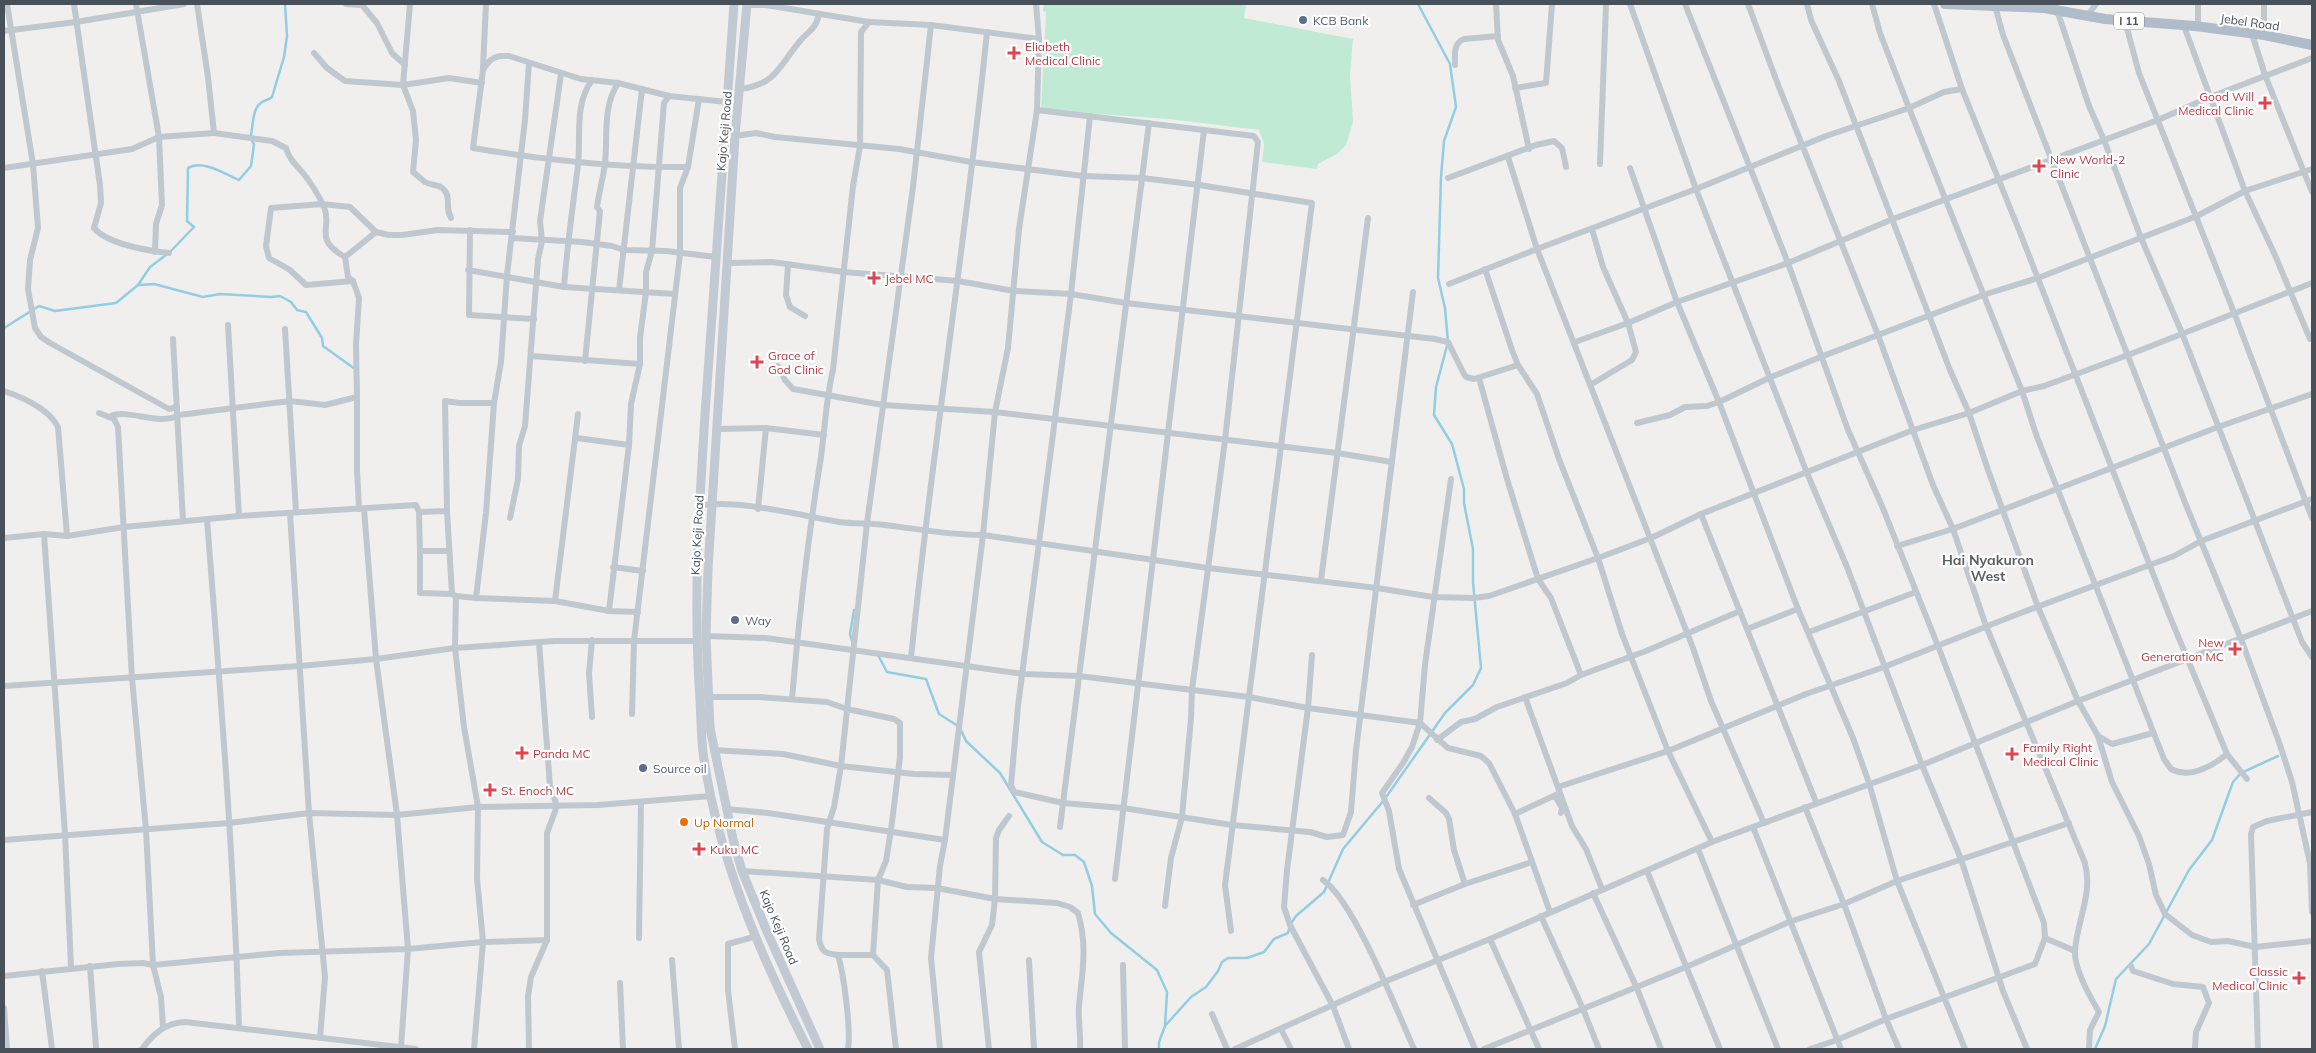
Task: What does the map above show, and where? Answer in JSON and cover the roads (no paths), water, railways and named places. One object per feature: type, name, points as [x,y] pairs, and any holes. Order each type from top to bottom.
[{"type":"main road","name":"Kajo Keji Road","points":[[734,4],[700,506],[696,642],[703,752],[718,826],[748,915],[808,1049]]},
{"type":"main road","name":"Jebel Road","points":[[1945,4],[2055,7],[2125,21],[2264,35],[2312,45]]},
{"type":"main road","name":"Kajo Keji Road","points":[[747,5],[735,136],[718,429],[711,504],[706,636],[707,697],[713,750],[742,870],[820,1049]]},
{"type":"street","points":[[7,4],[33,164],[38,228],[30,260],[28,289],[35,328],[41,337],[168,409],[178,411],[234,408],[290,401],[324,405],[357,397]]},
{"type":"street","points":[[74,4],[86,94],[97,154],[101,203],[94,228],[100,235],[123,244],[155,252],[169,253]]},
{"type":"street","points":[[136,4],[159,137],[162,205],[156,224],[155,252]]},
{"type":"street","points":[[4,31],[76,22],[184,4]]},
{"type":"street","points":[[197,4],[214,133]]},
{"type":"street","points":[[346,4],[362,5],[377,23],[392,54],[405,65]]},
{"type":"street","points":[[410,4],[403,85],[413,111],[416,140],[413,172],[426,182],[439,185],[445,190],[448,198],[446,208],[452,218]]},
{"type":"street","points":[[486,4],[482,83],[473,148],[578,163],[658,168],[688,167]]},
{"type":"street","points":[[940,1049],[931,958],[937,888],[945,840],[983,535],[995,412],[1008,348],[1019,230],[1037,110],[1039,39],[1036,4]]},
{"type":"street","points":[[1496,4],[1498,36],[1515,88],[1529,149]]},
{"type":"street","points":[[1515,88],[1546,83],[1552,4]]},
{"type":"street","points":[[1600,164],[1606,4]]},
{"type":"street","points":[[1630,4],[1696,190],[1771,377],[1807,473],[1864,611],[1922,766],[1961,859],[1999,978],[2027,1049]]},
{"type":"street","points":[[1685,4],[1788,262],[1848,430],[1898,546],[1938,646],[1974,745],[2038,904],[2044,924],[2045,938],[2034,964],[1810,1049]]},
{"type":"street","points":[[1748,4],[1878,335],[1933,485],[1953,530],[1986,626],[2069,823],[2088,877],[2088,892],[2075,952],[2082,978],[2099,1012],[2090,1030],[2089,1049]]},
{"type":"street","points":[[1807,4],[1811,20],[1839,81],[1969,413],[2038,607],[2078,701],[2098,736],[2112,782],[2139,836],[2149,864],[2156,895],[2164,914],[2192,935],[2211,942],[2228,941],[2255,947],[2312,942]]},
{"type":"street","points":[[1872,4],[1880,33],[1909,108],[2022,391],[2057,490],[2164,759],[2170,769],[2188,774],[2212,766],[2227,754]]},
{"type":"street","points":[[1934,4],[1962,89],[1997,180],[2038,278],[2187,660],[2227,754],[2247,779]]},
{"type":"street","points":[[2088,15],[2096,4]]},
{"type":"street","points":[[2198,4],[2198,27]]},
{"type":"street","points":[[2264,4],[2264,35]]},
{"type":"street","points":[[747,5],[766,5],[869,22],[931,25],[1039,39]]},
{"type":"street","points":[[1991,5],[2164,448],[2241,639],[2280,745],[2311,863],[2312,912]]},
{"type":"street","points":[[2055,7],[2089,106],[2141,238],[2182,333],[2302,642],[2312,657]]},
{"type":"street","points":[[740,89],[755,87],[770,78],[783,66],[801,39],[814,29],[819,14]]},
{"type":"street","points":[[2125,21],[2136,65],[2309,500],[2312,518]]},
{"type":"street","points":[[792,700],[812,517],[824,435],[827,394],[833,370],[853,186],[860,146],[861,32],[869,22]]},
{"type":"street","points":[[874,955],[824,953],[819,939],[827,829],[841,766],[854,650],[856,612],[931,25]]},
{"type":"street","points":[[2184,26],[2245,191],[2291,292],[2310,339]]},
{"type":"street","points":[[911,658],[924,530],[958,282],[987,32]]},
{"type":"street","points":[[2252,34],[2265,75],[2312,192]]},
{"type":"street","points":[[1455,65],[1458,41],[1464,38],[1498,36]]},
{"type":"street","points":[[314,53],[327,68],[345,81],[403,85],[449,78],[482,83]]},
{"type":"street","points":[[483,70],[489,60],[498,55],[509,56],[561,74],[618,83],[669,96],[727,102]]},
{"type":"street","points":[[1574,342],[1840,242],[1893,219],[2158,120],[2210,96],[2312,58]]},
{"type":"street","points":[[476,598],[486,513],[494,403],[502,362],[507,275],[521,156],[529,62]]},
{"type":"street","points":[[510,518],[518,479],[519,446],[525,426],[536,281],[542,241],[540,221],[551,159],[561,74]]},
{"type":"street","points":[[564,287],[578,163],[580,112],[585,90],[592,80]]},
{"type":"street","points":[[584,361],[600,211],[597,206],[605,164],[607,109],[610,94],[618,83]]},
{"type":"street","points":[[619,290],[642,89]]},
{"type":"street","points":[[1449,284],[1696,190],[1802,145],[1909,108],[1944,92],[1962,89]]},
{"type":"street","points":[[609,611],[629,445],[631,404],[640,364],[640,338],[646,292],[646,272],[652,250],[664,104],[669,96]]},
{"type":"street","points":[[632,714],[634,641],[680,254],[680,188],[688,167],[699,99]]},
{"type":"street","points":[[1037,110],[1254,136],[1257,139],[1258,147],[1225,440],[1192,690],[1182,817],[1172,858],[1165,906]]},
{"type":"street","points":[[1090,116],[1071,294],[1023,674],[1012,789],[1017,794],[1064,803],[1123,808],[1232,825],[1292,829],[1327,837],[1342,835],[1351,812],[1356,750],[1413,292]]},
{"type":"street","points":[[1060,827],[1149,123]]},
{"type":"street","points":[[1115,879],[1204,130]]},
{"type":"street","points":[[4,168],[132,149],[159,137],[214,133],[272,141],[286,148],[288,156],[304,174],[325,209],[324,235],[332,248],[345,257],[348,277],[353,281],[359,298],[356,345],[357,470],[376,659],[397,815],[408,949],[401,1047]]},
{"type":"street","points":[[735,136],[756,133],[775,137],[899,149],[971,162],[1084,176],[1142,178],[1312,203],[1295,324],[1224,891],[1231,931]]},
{"type":"street","points":[[1448,178],[1554,141],[1562,148],[1566,167]]},
{"type":"street","points":[[1508,156],[1537,249],[1557,304],[1574,342],[1724,729],[1764,823]]},
{"type":"street","points":[[1630,168],[1677,302],[1719,402],[1798,609],[1869,783],[1897,882],[1965,1049]]},
{"type":"street","points":[[1637,423],[1670,415],[1685,407],[1706,406],[1719,402],[1771,377],[1823,356],[1930,317],[1983,295],[2038,278],[2196,216],[2245,191],[2312,169]]},
{"type":"street","points":[[353,281],[306,284],[290,270],[269,258],[266,246],[271,208],[322,204],[350,207],[376,232],[402,235],[438,230],[470,230],[542,241],[612,246],[624,250],[652,250],[716,257]]},
{"type":"street","points":[[1320,580],[1368,218]]},
{"type":"street","points":[[1590,385],[1632,360],[1636,352],[1628,323],[1603,266],[1592,229]]},
{"type":"street","points":[[470,230],[468,270],[471,276],[469,315],[534,319]]},
{"type":"street","points":[[345,257],[376,232]]},
{"type":"street","points":[[728,263],[772,262],[844,272],[958,282],[1014,291],[1071,294],[1126,303],[1239,315],[1295,324],[1448,342],[1466,378],[1479,378],[1518,365]]},
{"type":"street","points":[[788,265],[786,295],[790,307],[805,316]]},
{"type":"street","points":[[1485,269],[1518,365],[1537,394],[1559,459],[1598,558],[1622,634],[1668,751],[1712,842]]},
{"type":"street","points":[[468,270],[507,275],[564,287],[675,294]]},
{"type":"street","points":[[700,506],[711,504],[758,508],[842,522],[867,523],[952,535],[983,535],[1208,568],[1320,580],[1433,597],[1474,598],[1489,596],[1650,538],[1700,514],[1913,430],[1969,413],[2022,391],[2044,386],[2182,333],[2235,315],[2312,283]]},
{"type":"street","points":[[228,325],[239,516]]},
{"type":"street","points":[[285,329],[290,401],[300,666],[309,813],[324,977],[320,1038]]},
{"type":"street","points":[[173,339],[183,521]]},
{"type":"street","points":[[531,356],[640,364]]},
{"type":"street","points":[[778,366],[785,380],[793,389],[883,405],[995,412],[1337,453],[1392,462]]},
{"type":"street","points":[[1479,378],[1507,479],[1538,579],[1551,598],[1581,675]]},
{"type":"street","points":[[4,391],[30,403],[54,420],[58,427],[67,536]]},
{"type":"street","points":[[1898,546],[1953,530],[2112,470],[2218,427],[2312,394]]},
{"type":"street","points":[[474,1049],[484,942],[476,878],[478,807],[464,727],[455,648],[454,595],[447,511],[445,401],[459,404],[494,403]]},
{"type":"street","points":[[109,417],[118,414],[170,420],[178,411]]},
{"type":"street","points":[[100,413],[114,420],[118,427],[132,678],[146,830],[153,965],[162,997],[163,1027]]},
{"type":"street","points":[[555,601],[578,414]]},
{"type":"street","points":[[758,508],[766,428]]},
{"type":"street","points":[[718,429],[766,428],[824,435]]},
{"type":"street","points":[[576,438],[629,445]]},
{"type":"street","points":[[1451,480],[1433,597],[1420,724],[1412,747],[1382,793],[1389,811],[1400,869],[1413,905],[1475,1049]]},
{"type":"street","points":[[1515,814],[1558,792],[1724,729],[1830,685],[1884,667],[1986,626],[2174,556],[2201,541],[2309,500]]},
{"type":"street","points":[[4,538],[44,534],[67,536],[124,527],[239,516],[416,505],[419,512],[420,593],[476,598],[555,601],[609,611],[638,612]]},
{"type":"street","points":[[419,512],[447,511]]},
{"type":"street","points":[[1700,514],[1816,802]]},
{"type":"street","points":[[206,519],[229,823],[239,1028]]},
{"type":"street","points":[[44,534],[66,834],[71,968]]},
{"type":"street","points":[[420,551],[449,551]]},
{"type":"street","points":[[613,566],[643,571]]},
{"type":"street","points":[[1809,632],[1916,592]]},
{"type":"street","points":[[1747,630],[1798,609]]},
{"type":"street","points":[[1437,740],[1461,722],[1475,719],[1525,697],[1567,683],[1581,675],[1646,651],[1740,611]]},
{"type":"street","points":[[1235,1049],[1384,982],[1712,842],[1816,802],[1922,766],[2078,701],[2312,611]]},
{"type":"street","points":[[706,636],[766,638],[1023,674],[1079,676],[1249,697],[1308,708],[1361,714],[1420,724],[1448,748],[1481,756],[1489,763],[1515,814],[1550,912]]},
{"type":"street","points":[[4,686],[300,666],[376,659],[455,648],[539,642],[592,640],[696,642]]},
{"type":"street","points":[[592,640],[589,672],[592,717]]},
{"type":"street","points":[[529,1049],[528,996],[531,977],[547,940],[547,833],[557,806],[550,786],[539,642]]},
{"type":"street","points":[[1312,655],[1308,708],[1284,901],[1286,915],[1333,1006],[1350,1049]]},
{"type":"street","points":[[707,697],[827,702],[847,709],[894,719],[900,723],[900,757],[891,830],[886,860],[878,880],[874,955],[887,970],[896,1049]]},
{"type":"street","points":[[1525,697],[1558,792],[1572,826],[1586,849],[1602,889]]},
{"type":"street","points":[[2098,736],[2112,744],[2153,733]]},
{"type":"street","points":[[713,750],[783,754],[841,766],[897,770],[914,774],[953,775]]},
{"type":"street","points":[[1558,792],[1562,808],[1561,813]]},
{"type":"street","points":[[4,840],[229,823],[309,813],[397,815],[478,807],[557,806],[711,796]]},
{"type":"street","points":[[1429,798],[1446,813],[1449,819],[1454,850],[1465,884]]},
{"type":"street","points":[[639,938],[641,802]]},
{"type":"street","points":[[1805,807],[1899,1049]]},
{"type":"street","points":[[726,809],[891,830],[945,840]]},
{"type":"street","points":[[2258,1049],[2251,834],[2257,825],[2299,813],[2312,812]]},
{"type":"street","points":[[989,1049],[979,952],[990,932],[995,899],[996,838],[1009,816]]},
{"type":"street","points":[[1484,1049],[1686,967],[1789,922],[1844,904],[1897,882],[1961,859],[2069,823]]},
{"type":"street","points":[[1753,827],[1789,922],[1841,1049]]},
{"type":"street","points":[[1698,849],[1778,1049]]},
{"type":"street","points":[[1413,905],[1465,884],[1532,862]]},
{"type":"street","points":[[742,870],[878,880],[908,887],[937,888],[995,899],[1057,903],[1070,907],[1078,913],[1082,927],[1085,963],[1079,1007],[1080,1049]]},
{"type":"street","points":[[1647,871],[1720,1049]]},
{"type":"street","points":[[1325,881],[1340,897],[1353,919],[1414,1049]]},
{"type":"street","points":[[1593,893],[1636,986],[1661,1049]]},
{"type":"street","points":[[748,915],[759,912]]},
{"type":"street","points":[[1541,916],[1599,1049]]},
{"type":"street","points":[[735,1049],[728,990],[728,944],[757,936]]},
{"type":"street","points":[[1490,938],[1539,1049]]},
{"type":"street","points":[[2045,938],[2075,952]]},
{"type":"street","points":[[4,976],[90,966],[143,963],[153,965],[321,951],[408,949],[484,942],[547,940]]},
{"type":"street","points":[[838,955],[842,974],[848,1049]]},
{"type":"street","points":[[672,960],[678,1049]]},
{"type":"street","points":[[1029,960],[1034,1049]]},
{"type":"street","points":[[90,966],[96,1048]]},
{"type":"street","points":[[1123,966],[1125,1049]]},
{"type":"street","points":[[2131,966],[2133,971],[2160,981],[2203,987],[2209,1003],[2196,1032],[2195,1049]]},
{"type":"street","points":[[42,971],[52,1049]]},
{"type":"street","points":[[620,984],[623,1049]]},
{"type":"street","points":[[4,1008],[7,1049]]},
{"type":"street","points":[[1212,1014],[1228,1049]]},
{"type":"street","points":[[142,1049],[163,1027],[175,1022],[185,1022],[416,1049]]},
{"type":"street","points":[[1281,1028],[1291,1049]]},
{"type":"waterway","points":[[170,252],[194,227],[187,221],[188,168],[200,165],[207,166],[239,180],[251,166],[254,144],[250,138],[254,114],[258,105],[272,97],[284,57],[287,36],[285,4]]},
{"type":"waterway","points":[[1159,1049],[1159,1042],[1165,1026],[1191,997],[1206,987],[1222,962],[1228,958],[1247,958],[1264,952],[1274,939],[1288,933],[1290,925],[1296,916],[1324,892],[1343,849],[1384,800],[1445,713],[1473,685],[1481,668],[1473,582],[1473,549],[1464,503],[1464,489],[1452,444],[1434,415],[1436,387],[1448,342],[1445,308],[1438,278],[1441,177],[1444,141],[1456,107],[1450,64],[1418,4]]},
{"type":"waterway","points":[[4,328],[39,306],[55,311],[116,303],[138,285],[150,267],[166,255]]},
{"type":"waterway","points":[[139,285],[154,284],[203,297],[220,294],[280,296],[291,302],[297,310],[306,312],[322,338],[323,346],[355,369]]},
{"type":"waterway","points":[[853,645],[850,634],[854,610]]},
{"type":"waterway","points":[[878,655],[887,672],[926,679],[939,714],[958,726]]},
{"type":"waterway","points":[[961,730],[966,741],[1000,773],[1042,842],[1063,855],[1075,855],[1084,862],[1092,886],[1095,914],[1111,933],[1157,970],[1167,992],[1165,1025]]},
{"type":"waterway","points":[[2095,1049],[2105,1026],[2116,979],[2149,944],[2189,870],[2212,840],[2233,782],[2241,773],[2278,756]]},
{"type":"place","name":"KCB Bank","points":[[1303,20]]},
{"type":"place","name":"Eliabeth Medical Clinic","points":[[1014,53]]},
{"type":"place","name":"Good Will Medical Clinic","points":[[2265,103]]},
{"type":"place","name":"New World-2 Clinic","points":[[2039,166]]},
{"type":"place","name":"Jebel MC","points":[[874,278]]},
{"type":"place","name":"Grace of God Clinic","points":[[757,362]]},
{"type":"place","name":"Way","points":[[735,620]]},
{"type":"place","name":"New Generation MC","points":[[2235,649]]},
{"type":"place","name":"Panda MC","points":[[522,753]]},
{"type":"place","name":"Family Right Medical Clinic","points":[[2012,754]]},
{"type":"place","name":"Source oil","points":[[643,768]]},
{"type":"place","name":"St. Enoch MC","points":[[490,790]]},
{"type":"place","name":"Up Normal","points":[[684,822]]},
{"type":"place","name":"Kuku MC","points":[[699,849]]},
{"type":"place","name":"Classic Medical Clinic","points":[[2299,978]]},
{"type":"district","name":"Hai Nyakuron West","points":[[1988,568]]}]
